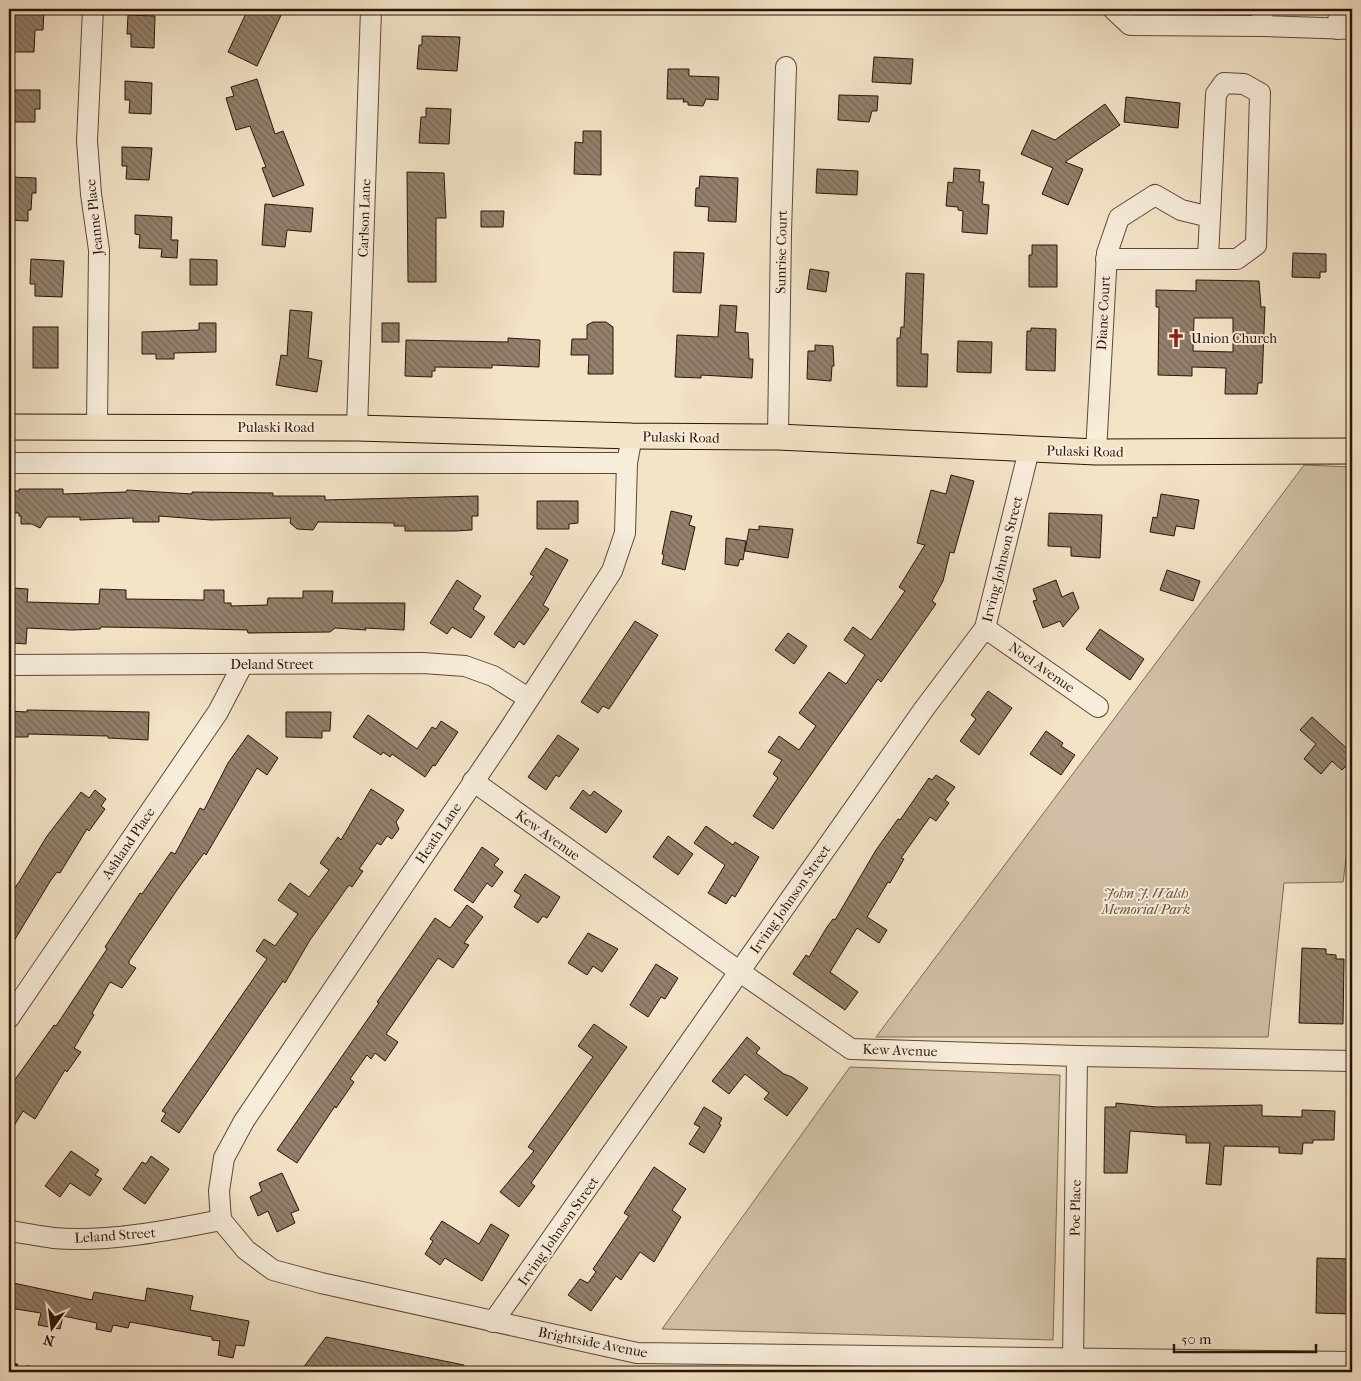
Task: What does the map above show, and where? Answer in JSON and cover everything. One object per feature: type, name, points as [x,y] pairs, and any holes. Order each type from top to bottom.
[{"type":"main road","name":"Pulaski Road","points":[[9,427],[356,428],[632,436],[778,437],[1096,452],[1352,451]]},
{"type":"street","name":"Jeanne Place","points":[[93,9],[87,141],[91,194],[100,250],[97,426]]},
{"type":"street","name":"Carlson Lane","points":[[356,428],[371,9]]},
{"type":"street","points":[[1113,9],[1130,25],[1262,18],[1345,29],[1339,9]]},
{"type":"street","name":"Sunrise Court","points":[[778,437],[786,67]]},
{"type":"street","points":[[1106,259],[1237,259],[1256,245],[1260,93],[1244,84],[1224,83],[1216,94],[1208,258]]},
{"type":"street","name":"Diane Court","points":[[1096,452],[1106,259],[1119,218],[1155,195],[1181,210],[1210,217]]},
{"type":"street","name":"Heath Lane","points":[[221,1220],[219,1190],[224,1158],[244,1121],[612,571],[625,533],[627,463],[632,436]]},
{"type":"street","name":"Irving Johnson Street","points":[[493,1322],[924,709],[985,628],[1030,450]]},
{"type":"street","points":[[9,463],[627,463]]},
{"type":"street","name":"Noel Avenue","points":[[985,628],[1098,707]]},
{"type":"street","name":"Deland Street","points":[[9,664],[423,663],[465,666],[493,676],[528,698]]},
{"type":"street","name":"Ashland Place","points":[[9,1018],[218,712],[242,664]]},
{"type":"street","name":"Kew Avenue","points":[[473,781],[740,972],[851,1048],[1077,1056],[1352,1061]]},
{"type":"street","name":"Poe Place","points":[[1073,1360],[1077,1056]]},
{"type":"street","name":"Leland Street","points":[[9,1231],[56,1238],[109,1237],[170,1230],[221,1220]]},
{"type":"street","name":"Brightside Avenue","points":[[221,1220],[246,1250],[273,1270],[493,1322],[637,1353],[1073,1360],[1352,1362]]},
{"type":"green space","name":"John J. Walsh Memorial Park","points":[[1304,465],[1352,467],[1352,815],[1343,882],[1284,883],[1268,1037],[876,1037]]},
{"type":"green space","points":[[850,1067],[1060,1075],[1053,1340],[662,1329]]},
{"type":"building","points":[[9,9],[44,9],[43,30],[35,30],[34,52],[9,52]]},
{"type":"building","points":[[248,9],[284,9],[257,66],[228,52]]},
{"type":"building","points":[[128,15],[155,16],[154,48],[131,47],[131,34],[127,34]]},
{"type":"building","points":[[422,36],[460,37],[457,71],[417,69],[419,45],[422,45]]},
{"type":"building","points":[[874,57],[913,59],[911,84],[872,82]]},
{"type":"building","points":[[668,69],[689,69],[689,76],[719,77],[718,100],[706,99],[703,106],[688,105],[688,102],[683,102],[684,99],[667,99]]},
{"type":"building","points":[[257,79],[275,134],[283,131],[304,185],[273,197],[262,168],[266,167],[250,126],[236,130],[226,98],[234,96],[231,87]]},
{"type":"building","points":[[125,81],[152,83],[151,114],[129,113],[130,100],[125,100]]},
{"type":"building","points":[[12,90],[40,90],[40,109],[35,109],[35,122],[12,122]]},
{"type":"building","points":[[839,95],[878,96],[877,111],[872,111],[869,122],[838,120]]},
{"type":"building","points":[[1126,97],[1180,103],[1178,128],[1124,122]]},
{"type":"building","points":[[1105,104],[1120,125],[1065,162],[1083,169],[1068,205],[1042,194],[1053,168],[1021,154],[1032,130],[1055,140]]},
{"type":"building","points":[[426,108],[451,109],[449,144],[419,143],[421,117],[426,117]]},
{"type":"building","points":[[583,131],[601,131],[601,175],[574,174],[575,142],[583,143]]},
{"type":"building","points":[[122,147],[152,148],[149,180],[126,179],[127,166],[122,166]]},
{"type":"building","points":[[954,168],[980,170],[979,182],[984,182],[982,204],[989,205],[987,234],[962,232],[963,211],[958,210],[958,207],[946,206],[948,182],[953,183]]},
{"type":"building","points":[[817,169],[858,171],[857,195],[816,193]]},
{"type":"building","points":[[407,172],[444,173],[446,218],[436,218],[436,282],[408,282]]},
{"type":"building","points":[[700,176],[738,178],[736,222],[708,221],[709,207],[695,206],[696,188],[699,188]]},
{"type":"building","points":[[9,177],[36,178],[36,193],[32,193],[31,210],[28,210],[28,221],[9,220]]},
{"type":"building","points":[[265,204],[313,208],[311,232],[287,230],[285,247],[262,245]]},
{"type":"building","points":[[481,211],[504,211],[503,227],[481,227]]},
{"type":"building","points":[[135,215],[172,217],[171,240],[178,240],[177,258],[161,257],[162,249],[139,248],[140,235],[135,234]]},
{"type":"building","points":[[1032,245],[1057,245],[1057,287],[1029,287],[1029,255],[1032,255]]},
{"type":"building","points":[[674,252],[704,253],[701,293],[673,292]]},
{"type":"building","points":[[1293,253],[1326,254],[1326,272],[1320,272],[1320,278],[1292,277]]},
{"type":"building","points":[[31,259],[64,261],[62,297],[35,296],[35,284],[30,284]]},
{"type":"building","points":[[190,259],[217,260],[217,285],[190,285]]},
{"type":"building","points":[[810,269],[829,272],[826,292],[807,289]]},
{"type":"building","points":[[906,273],[924,274],[921,354],[928,354],[927,387],[897,386],[897,338],[900,338],[901,327],[904,327]]},
{"type":"building","name":"Union Church","points":[[1196,280],[1259,281],[1261,307],[1265,307],[1262,383],[1258,383],[1257,394],[1225,394],[1226,368],[1192,367],[1192,376],[1158,375],[1159,307],[1156,307],[1156,290],[1196,291]],"holes":[[[1194,318],[1233,318],[1233,352],[1193,351]]]},
{"type":"building","points":[[720,305],[737,306],[735,332],[748,333],[749,359],[753,359],[752,378],[701,375],[701,378],[675,377],[677,335],[718,337]]},
{"type":"building","points":[[290,310],[312,312],[308,358],[322,361],[317,392],[276,385],[281,355],[287,356]]},
{"type":"building","points":[[593,322],[606,322],[613,327],[613,374],[588,374],[589,355],[571,355],[572,339],[587,339],[587,325]]},
{"type":"building","points":[[199,323],[216,323],[216,352],[174,353],[174,359],[156,359],[156,354],[142,354],[142,332],[199,330]]},
{"type":"building","points":[[382,323],[399,323],[399,342],[382,342]]},
{"type":"building","points":[[33,327],[58,327],[58,368],[33,368]]},
{"type":"building","points":[[1031,328],[1056,329],[1055,371],[1026,370],[1027,331],[1031,331]]},
{"type":"building","points":[[508,338],[540,340],[539,367],[492,365],[492,368],[435,367],[435,371],[432,371],[432,377],[405,376],[406,340],[508,342]]},
{"type":"building","points":[[958,341],[992,342],[991,373],[957,372]]},
{"type":"building","points":[[815,345],[833,346],[834,366],[832,366],[831,381],[807,379],[808,351],[815,351]]},
{"type":"building","points":[[951,475],[974,481],[954,553],[950,552],[943,581],[932,601],[936,604],[881,682],[878,679],[773,829],[753,816],[778,778],[773,774],[782,760],[768,752],[779,736],[799,750],[816,726],[799,713],[829,672],[846,684],[865,655],[844,640],[853,627],[871,640],[905,591],[899,587],[925,545],[917,543],[931,490],[946,494]]},
{"type":"building","points":[[19,489],[63,489],[63,494],[126,492],[127,490],[192,494],[192,492],[273,493],[273,496],[325,496],[325,500],[478,496],[478,516],[472,516],[472,530],[455,531],[405,531],[405,526],[394,526],[394,523],[318,522],[313,530],[297,529],[290,523],[291,518],[211,520],[159,516],[159,522],[133,522],[133,518],[80,520],[80,517],[47,517],[40,528],[32,524],[21,524],[19,513],[9,513],[9,491],[19,491]]},
{"type":"building","points":[[1161,494],[1199,500],[1194,529],[1176,526],[1174,536],[1150,532],[1153,517],[1157,518]]},
{"type":"building","points":[[537,501],[578,501],[578,523],[569,524],[569,529],[537,529]]},
{"type":"building","points":[[671,511],[692,516],[689,525],[695,527],[685,570],[662,564],[664,555],[662,554]]},
{"type":"building","points":[[1049,513],[1102,515],[1100,558],[1071,556],[1071,547],[1048,546]]},
{"type":"building","points":[[759,526],[793,529],[788,558],[745,551],[749,529],[759,530]]},
{"type":"building","points":[[726,538],[746,541],[743,560],[740,559],[738,566],[725,564]]},
{"type":"building","points":[[546,548],[568,560],[543,605],[549,609],[524,645],[519,641],[514,648],[494,634],[534,576],[530,574]]},
{"type":"building","points":[[1167,570],[1200,581],[1193,601],[1160,590]]},
{"type":"building","points":[[457,580],[481,596],[473,609],[485,617],[471,638],[452,627],[447,634],[430,623]]},
{"type":"building","points":[[1056,580],[1062,597],[1073,592],[1079,608],[1063,627],[1060,621],[1043,628],[1033,601],[1037,600],[1033,589]]},
{"type":"building","points":[[13,588],[28,589],[27,602],[99,604],[100,589],[126,590],[126,599],[204,600],[204,590],[224,590],[224,603],[231,603],[231,606],[267,605],[268,598],[303,598],[303,591],[333,591],[332,603],[405,603],[404,630],[335,628],[330,632],[248,633],[247,630],[166,628],[101,627],[100,629],[72,630],[27,628],[26,644],[13,643],[13,628],[9,628],[9,601],[13,601]]},
{"type":"building","points":[[635,621],[658,635],[609,709],[603,706],[598,713],[581,702]]},
{"type":"building","points":[[1100,629],[1144,659],[1130,680],[1086,649]]},
{"type":"building","points":[[788,633],[807,646],[794,664],[775,650]]},
{"type":"building","points":[[988,691],[1012,708],[979,755],[960,741],[976,719],[971,715]]},
{"type":"building","points":[[27,710],[149,712],[148,740],[108,738],[108,736],[28,734],[28,737],[9,737],[9,711],[27,712]]},
{"type":"building","points":[[286,712],[331,712],[330,731],[322,731],[322,738],[286,737]]},
{"type":"building","points":[[368,715],[417,749],[432,727],[436,729],[441,721],[458,732],[435,766],[433,765],[425,777],[392,754],[390,757],[383,752],[381,755],[353,737]]},
{"type":"building","points":[[1312,717],[1352,753],[1352,760],[1342,770],[1332,761],[1321,774],[1304,759],[1316,744],[1300,730]]},
{"type":"building","points":[[1046,731],[1063,743],[1061,746],[1075,755],[1061,775],[1030,754]]},
{"type":"building","points":[[248,735],[278,758],[267,775],[257,768],[206,855],[204,853],[177,890],[129,961],[129,964],[136,968],[122,988],[110,982],[92,1013],[94,1015],[74,1048],[81,1052],[67,1072],[65,1070],[35,1119],[23,1111],[9,1134],[9,1088],[54,1025],[56,1026],[107,949],[105,947],[140,893],[142,894],[171,852],[175,854],[200,808],[204,810],[228,763]]},
{"type":"building","points":[[558,735],[579,749],[559,777],[556,775],[546,790],[528,777]]},
{"type":"building","points":[[936,775],[955,787],[945,800],[949,803],[936,821],[930,817],[901,858],[904,859],[867,917],[887,930],[879,943],[857,928],[830,972],[858,992],[845,1010],[793,974],[806,955],[809,957],[833,919],[835,920],[876,850],[898,819],[900,820],[929,778],[932,780]]},
{"type":"building","points":[[371,789],[404,810],[396,822],[399,829],[392,839],[387,836],[381,845],[377,843],[359,869],[363,871],[352,887],[349,885],[310,940],[285,983],[283,981],[179,1133],[161,1121],[166,1113],[162,1111],[267,959],[256,951],[264,939],[275,946],[298,914],[278,900],[290,883],[309,897],[329,870],[320,863],[338,837],[341,840]]},
{"type":"building","points":[[95,790],[106,799],[101,806],[105,809],[89,831],[87,829],[60,873],[57,872],[51,880],[9,949],[9,886],[14,889],[47,836],[81,792],[89,798]]},
{"type":"building","points":[[583,790],[590,796],[594,791],[622,811],[606,833],[570,808]]},
{"type":"building","points":[[706,826],[733,845],[735,842],[759,857],[735,897],[732,895],[726,904],[708,893],[725,865],[694,843]]},
{"type":"building","points":[[668,836],[693,854],[678,875],[653,857]]},
{"type":"building","points":[[482,847],[499,859],[494,865],[503,872],[492,887],[487,883],[473,903],[454,890]]},
{"type":"building","points":[[525,874],[560,897],[547,918],[543,916],[538,923],[514,907],[521,895],[514,891]]},
{"type":"building","points":[[467,905],[483,917],[464,943],[469,945],[453,968],[438,958],[386,1034],[398,1042],[385,1061],[375,1053],[371,1059],[367,1055],[350,1079],[354,1082],[336,1108],[335,1106],[297,1163],[277,1150],[379,1003],[377,1002],[435,918],[450,928]]},
{"type":"building","points":[[588,933],[618,949],[602,972],[593,966],[587,975],[568,963]]},
{"type":"building","points":[[1302,948],[1326,949],[1326,954],[1336,955],[1336,959],[1344,959],[1343,1024],[1299,1023]]},
{"type":"building","points":[[656,964],[678,978],[665,999],[661,997],[648,1017],[630,1005]]},
{"type":"building","points":[[594,1024],[627,1047],[531,1183],[535,1186],[519,1207],[500,1192],[534,1151],[528,1147],[593,1057],[578,1046]]},
{"type":"building","points":[[747,1037],[760,1048],[756,1053],[784,1074],[808,1088],[787,1116],[764,1099],[769,1093],[745,1074],[729,1094],[712,1081]]},
{"type":"building","points":[[1116,1103],[1157,1107],[1262,1105],[1262,1116],[1302,1117],[1302,1110],[1335,1111],[1334,1140],[1313,1140],[1313,1143],[1303,1143],[1302,1154],[1279,1153],[1279,1147],[1224,1146],[1221,1185],[1206,1184],[1210,1143],[1186,1143],[1186,1135],[1130,1131],[1127,1173],[1104,1173],[1105,1107],[1116,1107]]},
{"type":"building","points":[[704,1107],[722,1118],[719,1124],[721,1125],[704,1153],[689,1144],[700,1127],[694,1124]]},
{"type":"building","points":[[71,1151],[99,1170],[95,1175],[102,1179],[90,1196],[70,1183],[60,1197],[45,1186]]},
{"type":"building","points":[[151,1156],[169,1169],[145,1204],[123,1189],[142,1162],[146,1164]]},
{"type":"building","points":[[654,1167],[686,1189],[672,1210],[681,1217],[654,1262],[640,1252],[621,1280],[616,1276],[591,1311],[568,1295],[580,1279],[588,1283],[596,1272],[593,1269],[629,1216],[624,1213]]},
{"type":"building","points":[[282,1173],[299,1210],[291,1213],[295,1223],[277,1232],[268,1211],[258,1216],[250,1197],[262,1191],[259,1183]]},
{"type":"building","points":[[442,1221],[479,1244],[491,1224],[509,1235],[482,1281],[445,1258],[440,1265],[425,1254],[433,1241],[430,1239]]},
{"type":"building","points":[[1317,1258],[1351,1259],[1350,1314],[1316,1313]]},
{"type":"building","points":[[9,1282],[92,1300],[94,1292],[145,1301],[147,1288],[193,1296],[190,1310],[249,1321],[244,1346],[236,1345],[233,1358],[218,1355],[220,1341],[212,1340],[212,1337],[130,1322],[128,1328],[113,1325],[111,1332],[96,1329],[97,1323],[63,1316],[60,1329],[38,1325],[41,1313],[9,1308]]},
{"type":"building","points":[[326,1337],[464,1365],[463,1372],[300,1372]]},
{"type":"railway","points":[[9,1364],[52,1372]]},
{"type":"place","name":"Union Church","points":[[1176,338]]}]
